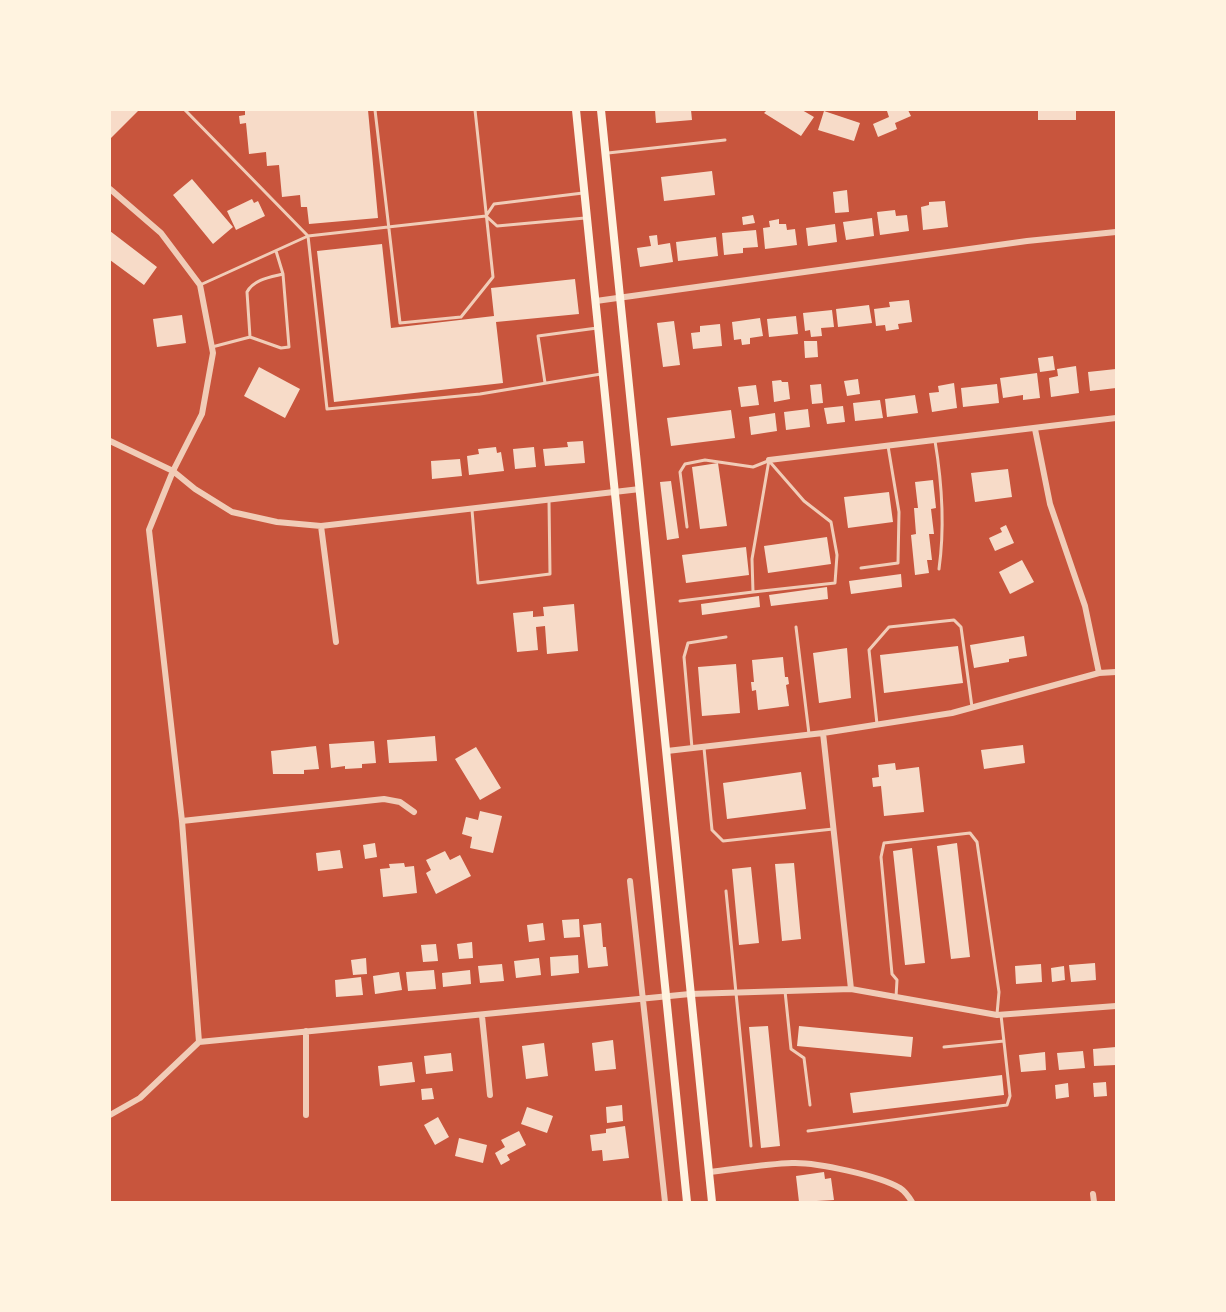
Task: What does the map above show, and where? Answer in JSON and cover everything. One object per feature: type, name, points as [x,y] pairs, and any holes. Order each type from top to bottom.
[{"type":"main road","points":[[576,110],[687,1203]]},
{"type":"main road","points":[[601,110],[712,1203]]},
{"type":"street","points":[[110,189],[161,233],[200,285],[213,353],[202,414],[149,530],[182,821],[199,1042]]},
{"type":"street","points":[[596,301],[1116,232]]},
{"type":"street","points":[[769,460],[1116,418]]},
{"type":"street","points":[[1035,429],[1050,504],[1085,606],[1099,673]]},
{"type":"street","points":[[110,441],[174,471],[195,489],[232,512],[277,522],[321,526],[640,489]]},
{"type":"street","points":[[321,526],[336,642]]},
{"type":"street","points":[[667,751],[809,734],[952,713],[1099,673],[1116,672]]},
{"type":"street","points":[[823,732],[851,989]]},
{"type":"street","points":[[182,821],[384,799],[400,802],[414,812]]},
{"type":"street","points":[[630,881],[665,1203]]},
{"type":"street","points":[[110,1115],[140,1098],[199,1042],[690,994],[851,989],[999,1015],[1116,1006]]},
{"type":"street","points":[[482,1016],[490,1095]]},
{"type":"street","points":[[306,1032],[306,1115]]},
{"type":"street","points":[[709,1172],[792,1163],[830,1167],[887,1183],[906,1192],[912,1203]]},
{"type":"street","points":[[1094,1194],[1094,1203]]},
{"type":"lane","points":[[185,110],[308,237],[327,409],[480,394],[603,374]]},
{"type":"lane","points":[[375,110],[400,323],[461,317],[493,277],[475,110]]},
{"type":"lane","points":[[605,153],[725,140]]},
{"type":"lane","points":[[486,216],[494,204],[585,192]]},
{"type":"lane","points":[[200,285],[308,237],[486,216],[497,226],[587,218]]},
{"type":"lane","points":[[212,347],[250,337],[281,348],[289,347],[283,274],[276,251]]},
{"type":"lane","points":[[250,337],[248,292],[250,287],[266,278],[283,274]]},
{"type":"lane","points":[[545,383],[538,336],[598,328]]},
{"type":"lane","points":[[935,441],[942,498],[942,549],[939,569]]},
{"type":"lane","points":[[861,568],[898,564],[899,512],[888,446]]},
{"type":"lane","points":[[687,527],[680,472],[686,464],[705,460],[753,467],[769,460]]},
{"type":"lane","points":[[753,592],[752,559],[769,460]]},
{"type":"lane","points":[[680,601],[835,583],[837,555],[831,522],[804,501],[769,460]]},
{"type":"lane","points":[[471,508],[478,583],[550,574],[549,499]]},
{"type":"lane","points":[[877,724],[869,650],[890,627],[954,620],[961,627],[972,707]]},
{"type":"lane","points":[[796,627],[809,734]]},
{"type":"lane","points":[[692,748],[684,657],[688,643],[726,637]]},
{"type":"lane","points":[[703,746],[712,830],[723,842],[833,829]]},
{"type":"lane","points":[[808,1131],[1007,1105],[1010,1096],[999,1015],[999,992],[977,842],[970,833],[884,843],[881,857],[892,974],[897,980],[896,997]]},
{"type":"lane","points":[[726,891],[751,1146]]},
{"type":"lane","points":[[785,991],[791,1049],[804,1058],[810,1105]]},
{"type":"lane","points":[[944,1047],[1004,1041]]},
{"type":"building","points":[[110,110],[139,110],[110,139]]},
{"type":"building","points":[[245,110],[368,110],[378,218],[309,224],[307,207],[301,207],[300,195],[282,197],[279,165],[267,166],[266,152],[249,154],[246,123],[240,124],[239,116],[245,115]]},
{"type":"building","points":[[655,110],[691,110],[692,120],[656,123]]},
{"type":"building","points":[[767,110],[802,110],[814,117],[801,136],[764,113]]},
{"type":"building","points":[[908,110],[911,116],[895,123],[897,129],[878,137],[873,124],[889,117],[887,111]]},
{"type":"building","points":[[1038,110],[1076,110],[1076,120],[1038,120]]},
{"type":"building","points":[[824,111],[860,123],[854,141],[818,130]]},
{"type":"building","points":[[712,171],[715,195],[664,201],[661,177]]},
{"type":"building","points":[[192,179],[233,227],[213,244],[173,195]]},
{"type":"building","points":[[847,190],[849,212],[835,213],[833,192]]},
{"type":"building","points":[[252,199],[254,203],[258,201],[265,216],[236,230],[227,211]]},
{"type":"building","points":[[945,201],[948,227],[923,230],[921,207],[929,205],[929,202]]},
{"type":"building","points":[[895,210],[896,216],[907,215],[909,231],[880,235],[877,212]]},
{"type":"building","points":[[753,215],[755,223],[743,225],[742,217]]},
{"type":"building","points":[[872,218],[874,236],[846,240],[843,222]]},
{"type":"building","points":[[779,219],[779,224],[786,224],[787,230],[795,229],[797,245],[765,249],[763,228],[770,227],[769,221]]},
{"type":"building","points":[[835,224],[837,242],[808,246],[806,228]]},
{"type":"building","points":[[756,230],[758,247],[743,248],[743,253],[724,255],[722,233]]},
{"type":"building","points":[[110,231],[157,267],[144,285],[110,260]]},
{"type":"building","points":[[657,235],[658,245],[670,243],[673,262],[640,267],[637,248],[651,246],[649,236]]},
{"type":"building","points":[[716,237],[718,256],[678,261],[676,242]]},
{"type":"building","points":[[382,244],[391,328],[494,316],[491,288],[575,279],[579,314],[496,322],[503,383],[334,402],[317,251]]},
{"type":"building","points":[[909,300],[912,322],[898,324],[899,329],[886,331],[885,325],[876,326],[874,309],[890,307],[889,302]]},
{"type":"building","points":[[869,305],[872,323],[838,327],[836,309]]},
{"type":"building","points":[[832,310],[834,327],[821,328],[822,336],[811,337],[810,330],[805,331],[803,313]]},
{"type":"building","points":[[182,315],[186,343],[157,347],[153,319]]},
{"type":"building","points":[[796,316],[798,334],[769,337],[767,319]]},
{"type":"building","points":[[760,318],[763,336],[750,338],[750,344],[742,345],[741,339],[734,340],[732,322]]},
{"type":"building","points":[[674,321],[680,365],[663,367],[657,323]]},
{"type":"building","points":[[720,324],[722,346],[693,349],[691,333],[700,332],[700,326]]},
{"type":"building","points":[[804,341],[817,341],[818,357],[805,358]]},
{"type":"building","points":[[1053,356],[1055,370],[1040,372],[1038,358]]},
{"type":"building","points":[[1076,366],[1079,393],[1051,397],[1049,378],[1058,376],[1057,369]]},
{"type":"building","points":[[259,367],[300,389],[285,418],[244,396]]},
{"type":"building","points":[[1116,369],[1116,388],[1090,391],[1088,372]]},
{"type":"building","points":[[1037,373],[1040,398],[1023,400],[1023,395],[1003,398],[1000,378]]},
{"type":"building","points":[[858,379],[860,394],[847,396],[844,381]]},
{"type":"building","points":[[772,381],[788,382],[790,399],[774,402]]},
{"type":"building","points":[[954,383],[957,408],[932,412],[929,393],[939,392],[938,386]]},
{"type":"building","points":[[821,384],[823,403],[812,404],[810,385]]},
{"type":"building","points":[[997,384],[999,403],[963,407],[961,388]]},
{"type":"building","points":[[756,385],[759,405],[741,407],[738,387]]},
{"type":"building","points":[[915,395],[918,413],[887,417],[885,399]]},
{"type":"building","points":[[880,400],[883,418],[855,421],[853,403]]},
{"type":"building","points":[[843,406],[845,422],[827,424],[824,408]]},
{"type":"building","points":[[808,409],[810,427],[786,430],[784,412]]},
{"type":"building","points":[[731,410],[735,438],[671,446],[667,418]]},
{"type":"building","points":[[775,413],[777,431],[751,435],[749,417]]},
{"type":"building","points":[[583,441],[585,463],[545,466],[543,449],[568,447],[567,442]]},
{"type":"building","points":[[496,447],[497,453],[501,452],[504,471],[469,475],[467,456],[479,454],[478,449]]},
{"type":"building","points":[[534,447],[536,467],[515,469],[513,449]]},
{"type":"building","points":[[460,459],[462,476],[432,479],[431,461]]},
{"type":"building","points":[[718,463],[727,526],[700,529],[692,467]]},
{"type":"building","points":[[1008,469],[1012,497],[975,502],[971,473]]},
{"type":"building","points":[[933,480],[936,508],[931,509],[934,534],[929,534],[932,560],[927,560],[929,573],[915,575],[911,535],[916,534],[914,508],[918,508],[915,482]]},
{"type":"building","points":[[671,481],[679,538],[667,540],[660,482]]},
{"type":"building","points":[[889,492],[893,522],[848,528],[844,497]]},
{"type":"building","points":[[1006,525],[1014,543],[995,551],[989,538],[1002,532],[1000,528]]},
{"type":"building","points":[[827,537],[831,564],[768,573],[764,546]]},
{"type":"building","points":[[746,547],[749,575],[686,583],[682,555]]},
{"type":"building","points":[[1022,560],[1034,582],[1010,594],[999,572]]},
{"type":"building","points":[[901,574],[902,587],[851,594],[849,581]]},
{"type":"building","points":[[827,587],[828,599],[771,606],[769,595]]},
{"type":"building","points":[[759,596],[760,607],[702,615],[701,604]]},
{"type":"building","points":[[574,604],[578,651],[547,654],[545,626],[536,627],[538,650],[517,652],[513,613],[533,611],[533,617],[544,616],[543,607]]},
{"type":"building","points":[[1024,636],[1027,656],[1009,659],[1009,662],[974,668],[970,645]]},
{"type":"building","points":[[958,646],[963,683],[884,693],[880,655]]},
{"type":"building","points":[[847,648],[851,698],[819,703],[813,653]]},
{"type":"building","points":[[783,657],[785,677],[788,677],[789,684],[786,685],[789,706],[758,710],[756,690],[752,691],[751,682],[754,682],[752,660]]},
{"type":"building","points":[[736,664],[740,713],[702,716],[698,667]]},
{"type":"building","points":[[435,736],[437,761],[389,763],[387,740]]},
{"type":"building","points":[[374,741],[376,763],[362,764],[362,768],[345,769],[345,766],[331,768],[329,744]]},
{"type":"building","points":[[1023,745],[1025,763],[984,769],[981,750]]},
{"type":"building","points":[[316,746],[319,769],[304,770],[304,774],[273,774],[271,751]]},
{"type":"building","points":[[476,747],[501,788],[480,800],[455,759]]},
{"type":"building","points":[[895,763],[896,770],[919,767],[924,812],[884,816],[881,786],[873,787],[872,778],[879,777],[878,765]]},
{"type":"building","points":[[801,772],[806,809],[727,819],[723,783]]},
{"type":"building","points":[[480,811],[502,816],[493,853],[470,848],[472,837],[462,834],[466,817],[478,820]]},
{"type":"building","points":[[375,843],[377,857],[365,859],[363,845]]},
{"type":"building","points":[[957,843],[970,957],[951,959],[937,846]]},
{"type":"building","points":[[912,848],[925,963],[905,965],[893,851]]},
{"type":"building","points":[[340,850],[343,868],[318,871],[316,853]]},
{"type":"building","points":[[445,851],[450,860],[460,855],[471,876],[436,894],[426,873],[431,870],[426,860]]},
{"type":"building","points":[[404,863],[405,867],[414,866],[417,893],[383,897],[380,869],[390,868],[389,864]]},
{"type":"building","points":[[794,863],[801,939],[782,941],[775,864]]},
{"type":"building","points":[[751,867],[759,943],[739,945],[732,869]]},
{"type":"building","points":[[579,919],[580,937],[564,938],[562,920]]},
{"type":"building","points":[[543,923],[545,940],[529,942],[527,925]]},
{"type":"building","points":[[601,923],[603,947],[606,947],[608,966],[588,968],[583,925]]},
{"type":"building","points":[[472,942],[473,958],[459,959],[457,944]]},
{"type":"building","points":[[436,944],[438,961],[423,962],[421,945]]},
{"type":"building","points":[[578,955],[579,973],[551,976],[550,957]]},
{"type":"building","points":[[366,958],[367,974],[353,975],[351,960]]},
{"type":"building","points":[[539,958],[541,975],[516,978],[514,961]]},
{"type":"building","points":[[1095,963],[1096,980],[1071,982],[1069,965]]},
{"type":"building","points":[[502,964],[504,981],[480,983],[478,966]]},
{"type":"building","points":[[1041,964],[1042,982],[1016,984],[1015,966]]},
{"type":"building","points":[[1064,966],[1065,980],[1052,982],[1051,968]]},
{"type":"building","points":[[434,970],[436,989],[408,991],[406,972]]},
{"type":"building","points":[[470,970],[471,984],[443,987],[442,973]]},
{"type":"building","points":[[399,972],[402,990],[375,994],[373,976]]},
{"type":"building","points":[[361,977],[363,995],[336,997],[335,980]]},
{"type":"building","points":[[768,1026],[780,1146],[761,1148],[749,1027]]},
{"type":"building","points":[[799,1026],[913,1037],[911,1057],[797,1046]]},
{"type":"building","points":[[613,1040],[616,1069],[595,1071],[592,1043]]},
{"type":"building","points":[[544,1043],[548,1076],[526,1079],[522,1046]]},
{"type":"building","points":[[1116,1047],[1116,1065],[1094,1066],[1093,1049]]},
{"type":"building","points":[[1083,1051],[1085,1068],[1059,1070],[1057,1053]]},
{"type":"building","points":[[1045,1052],[1046,1070],[1021,1072],[1019,1055]]},
{"type":"building","points":[[451,1053],[453,1071],[426,1074],[424,1056]]},
{"type":"building","points":[[412,1062],[415,1082],[380,1086],[378,1066]]},
{"type":"building","points":[[1002,1075],[1004,1095],[853,1113],[850,1093]]},
{"type":"building","points":[[1106,1082],[1107,1096],[1094,1097],[1093,1083]]},
{"type":"building","points":[[1068,1083],[1069,1097],[1056,1099],[1055,1085]]},
{"type":"building","points":[[432,1088],[434,1099],[422,1100],[421,1089]]},
{"type":"building","points":[[622,1105],[623,1121],[607,1123],[606,1107]]},
{"type":"building","points":[[527,1107],[553,1116],[547,1133],[521,1124]]},
{"type":"building","points":[[438,1117],[449,1137],[435,1145],[424,1125]]},
{"type":"building","points":[[625,1126],[629,1158],[603,1161],[602,1150],[592,1151],[590,1135],[606,1133],[606,1129]]},
{"type":"building","points":[[519,1131],[526,1145],[507,1155],[510,1160],[501,1165],[495,1153],[505,1147],[501,1140]]},
{"type":"building","points":[[459,1138],[487,1145],[483,1163],[455,1156]]},
{"type":"building","points":[[824,1172],[825,1179],[831,1178],[834,1200],[799,1202],[796,1176]]}]
